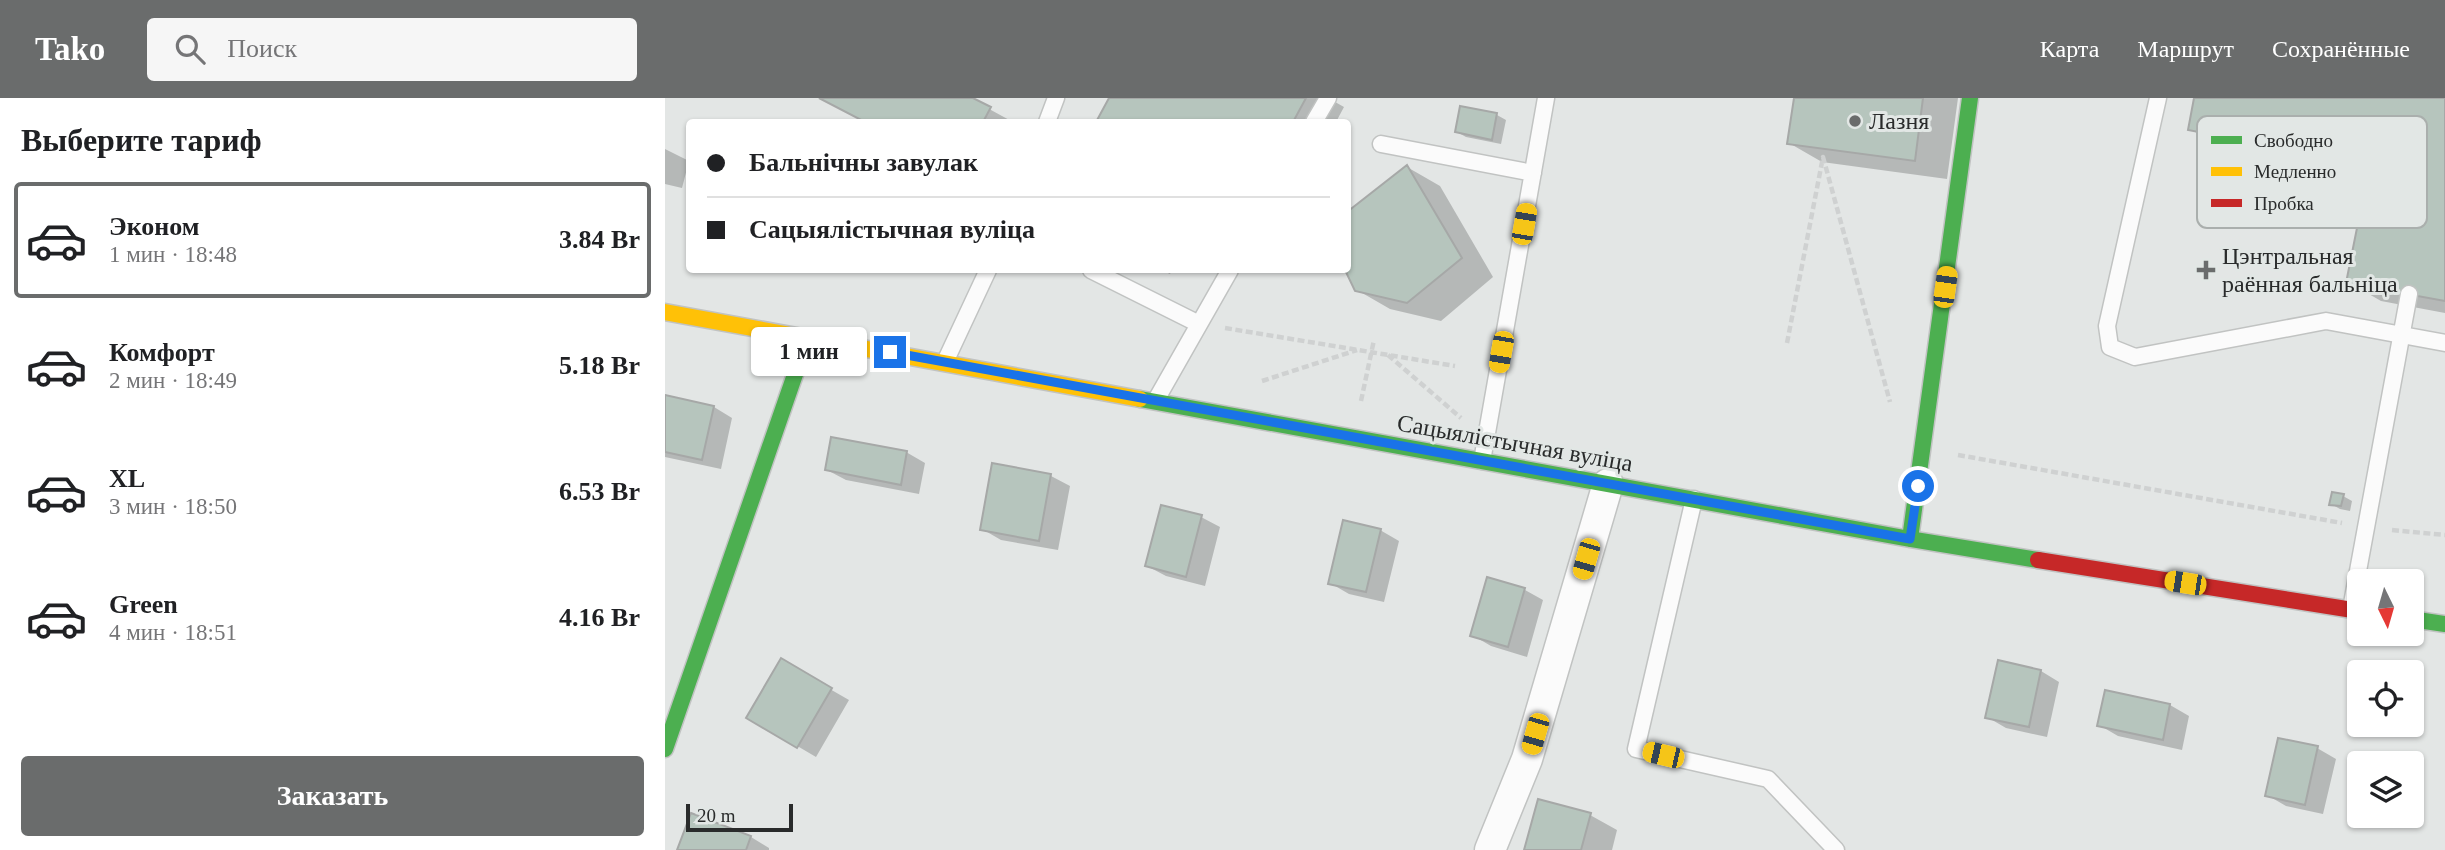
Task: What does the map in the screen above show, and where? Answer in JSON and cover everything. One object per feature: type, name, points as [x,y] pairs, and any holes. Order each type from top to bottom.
[{"type":"main road","points":[[1910,539],[1970,98]]},
{"type":"main road","name":"Сацыялістычная вуліца","points":[[665,312],[1910,539],[2347,609]]},
{"type":"main road","points":[[665,750],[808,337]]},
{"type":"main road","points":[[2424,621],[2445,624]]},
{"type":"street","points":[[1490,850],[1527,759],[1608,484]]},
{"type":"lane","points":[[1048,119],[1056,98]]},
{"type":"lane","points":[[1316,119],[1328,98]]},
{"type":"lane","points":[[1482,461],[1546,98]]},
{"type":"lane","points":[[2158,98],[2107,326],[2110,347],[2135,357],[2326,321],[2445,344]]},
{"type":"lane","points":[[1381,144],[1533,173]]},
{"type":"lane","points":[[945,362],[987,273]]},
{"type":"lane","points":[[1097,273],[1199,324]]},
{"type":"lane","points":[[1156,400],[1228,273]]},
{"type":"lane","points":[[2360,569],[2409,294]]},
{"type":"lane","points":[[1694,499],[1636,749],[1768,779],[1836,850]]},
{"type":"path","points":[[1787,343],[1823,157],[1891,405]]},
{"type":"path","points":[[1199,324],[1455,366]]},
{"type":"path","points":[[1360,406],[1374,340]]},
{"type":"path","points":[[1261,382],[1357,350]]},
{"type":"path","points":[[1387,355],[1471,426]]},
{"type":"path","points":[[1947,453],[2366,527],[2445,535]]},
{"type":"building","points":[[819,98],[973,98],[991,107],[985,119],[859,119]]},
{"type":"building","points":[[1109,98],[1306,98],[1295,119],[1098,119]]},
{"type":"building","name":"Лазня","points":[[1794,98],[1923,98],[1915,161],[1787,144]]},
{"type":"building","points":[[2194,98],[2445,98],[2445,301],[2346,283],[2357,228],[2427,228],[2427,116],[2197,116],[2197,132],[2188,130]]},
{"type":"building","points":[[1460,106],[1497,113],[1492,140],[1455,132]]},
{"type":"building","points":[[1407,165],[1462,258],[1407,303],[1355,291],[1346,273],[1351,273],[1351,209]]},
{"type":"building","points":[[665,395],[714,406],[702,460],[665,452]]},
{"type":"building","points":[[831,437],[907,451],[901,485],[825,470]]},
{"type":"building","points":[[992,463],[1051,474],[1039,541],[980,530]]},
{"type":"building","points":[[2332,492],[2344,494],[2341,506],[2329,505]]},
{"type":"building","points":[[1161,505],[1202,515],[1186,577],[1145,566]]},
{"type":"building","points":[[1343,520],[1381,529],[1366,592],[1328,584]]},
{"type":"building","points":[[1487,577],[1525,588],[1508,647],[1470,636]]},
{"type":"building","points":[[781,658],[832,688],[797,748],[746,718]]},
{"type":"building","points":[[1998,660],[2041,670],[2029,727],[1985,718]]},
{"type":"building","points":[[2105,690],[2170,704],[2163,740],[2097,726]]},
{"type":"building","points":[[2278,738],[2318,746],[2305,805],[2265,796]]},
{"type":"building","points":[[1538,799],[1591,813],[1581,850],[1524,850]]},
{"type":"building","points":[[691,813],[751,836],[746,850],[677,850]]},
{"type":"traffic: fast","points":[[1910,539],[1970,98]]},
{"type":"traffic: fast","points":[[665,749],[808,337]]},
{"type":"traffic: fast","points":[[1140,399],[2038,560]]},
{"type":"traffic: fast","points":[[2424,621],[2445,624]]},
{"type":"traffic: slow","points":[[665,312],[1140,399]]},
{"type":"traffic: jam","points":[[2038,560],[2347,609]]},
{"type":"place","name":"Лазня","points":[[1855,121]]},
{"type":"place","name":"Цэнтральная раённая бальніца","points":[[2206,270]]},
{"type":"route","points":[[890,352],[1910,539],[1918,486]]}]
